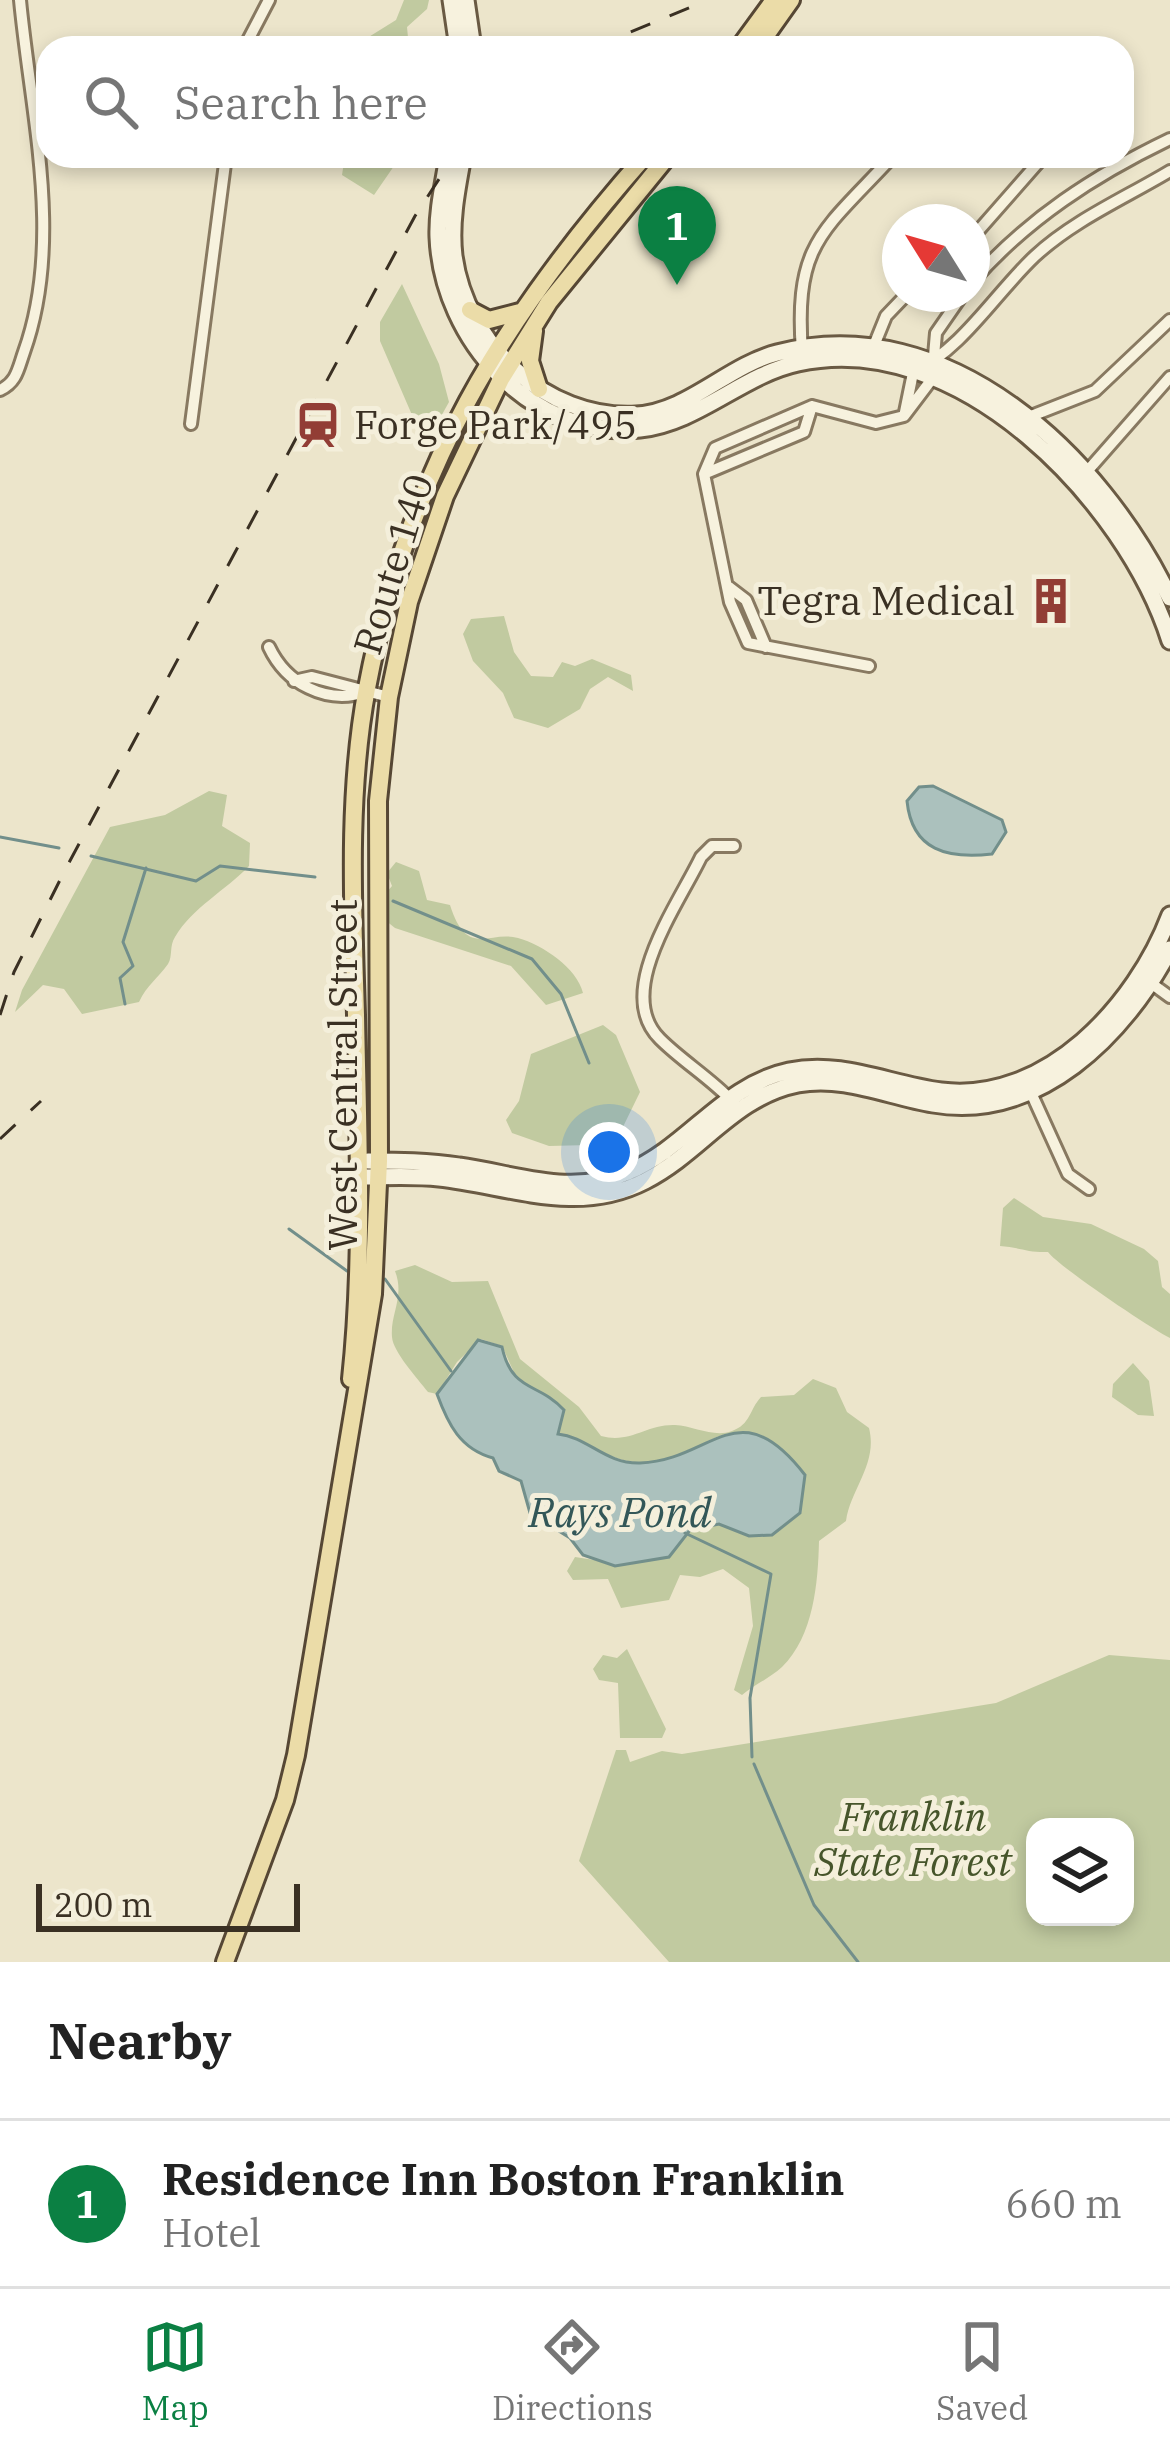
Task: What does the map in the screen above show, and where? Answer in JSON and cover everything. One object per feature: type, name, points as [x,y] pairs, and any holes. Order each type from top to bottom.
[{"type":"main road","points":[[748,36],[774,0]]},
{"type":"main road","points":[[766,36],[791,0]]},
{"type":"main road","name":"Route 140","points":[[366,692],[413,516],[451,427],[636,168]]},
{"type":"main road","name":"Route 140","points":[[528,317],[658,168]]},
{"type":"main road","points":[[470,310],[487,320],[528,317],[530,361],[539,389]]},
{"type":"main road","name":"Route 140","points":[[389,697],[428,541],[498,365]]},
{"type":"main road","name":"West Central Street","points":[[343,1475],[356,1314],[357,793],[366,692]]},
{"type":"main road","name":"West Central Street","points":[[226,1962],[285,1800],[368,1338],[379,1169],[378,802],[389,697]]},
{"type":"street","points":[[20,0],[36,142]]},
{"type":"street","points":[[451,0],[456,36]]},
{"type":"street","points":[[466,0],[471,36]]},
{"type":"street","points":[[250,36],[267,1]]},
{"type":"street","points":[[1134,158],[1170,140]]},
{"type":"street","points":[[0,390],[15,379],[29,341],[44,268],[39,168]]},
{"type":"street","points":[[191,424],[224,168]]},
{"type":"street","points":[[446,168],[439,221],[442,269],[454,308],[498,365],[576,422],[641,429],[672,421],[802,354]]},
{"type":"street","points":[[462,168],[453,244],[470,310],[498,365],[539,389],[598,411],[645,414],[675,404],[746,364],[802,354],[871,355],[932,371],[1020,422],[1124,515],[1170,598]]},
{"type":"street","points":[[802,354],[807,255],[882,168]]},
{"type":"street","points":[[990,218],[1033,168]]},
{"type":"street","points":[[990,262],[1089,181],[1115,168]]},
{"type":"street","points":[[869,666],[748,644],[730,602],[704,473],[715,448],[812,406],[876,423],[904,416],[932,371],[1037,254],[1081,222],[1170,171]]},
{"type":"street","points":[[871,355],[890,312]]},
{"type":"street","points":[[932,371],[936,334],[951,312]]},
{"type":"street","points":[[1020,422],[1095,391],[1170,320]]},
{"type":"street","points":[[871,355],[913,373],[932,371]]},
{"type":"street","points":[[904,416],[913,373]]},
{"type":"street","points":[[1082,477],[1170,377]]},
{"type":"street","points":[[704,473],[804,432],[812,406]]},
{"type":"street","points":[[1082,477],[1121,539],[1170,641]]},
{"type":"street","points":[[268,647],[283,675],[294,681],[352,697],[366,692],[389,697]]},
{"type":"street","points":[[733,1103],[660,1039],[646,1021],[640,1001],[645,978],[701,857],[712,846],[734,846]]},
{"type":"street","points":[[1145,979],[1170,915]]},
{"type":"street","points":[[357,1169],[551,1199],[582,1199],[646,1181],[733,1103],[776,1074],[811,1067],[842,1068],[953,1092],[1027,1085],[1084,1039],[1170,950]]},
{"type":"street","points":[[1145,979],[1170,997]]},
{"type":"street","points":[[1027,1085],[1068,1174],[1089,1189]]},
{"type":"green space","points":[[404,0],[429,0],[427,9],[407,27],[408,36],[370,36],[396,20]]},
{"type":"green space","points":[[343,168],[393,168],[374,195],[342,175]]},
{"type":"green space","points":[[402,284],[439,364],[449,402],[425,445],[380,341],[380,322]]},
{"type":"green space","points":[[504,616],[514,652],[531,676],[553,677],[562,662],[575,666],[592,659],[631,675],[633,691],[608,677],[590,689],[580,709],[548,728],[514,718],[503,693],[473,661],[463,634],[471,619]]},
{"type":"green space","points":[[209,791],[227,795],[222,826],[250,843],[249,866],[182,927],[173,940],[168,964],[139,1002],[82,1014],[64,989],[43,985],[15,1012],[22,990],[110,827],[165,815]]},
{"type":"green space","points":[[396,862],[419,871],[427,900],[450,905],[471,937],[507,936],[538,946],[566,966],[583,993],[546,1005],[511,966],[395,928],[385,920],[386,893],[392,886],[387,873]]},
{"type":"green space","points":[[603,1025],[616,1035],[640,1092],[620,1133],[629,1151],[608,1157],[589,1145],[549,1146],[512,1133],[506,1120],[519,1101],[531,1054]]},
{"type":"green space","points":[[1014,1198],[1043,1217],[1091,1224],[1144,1249],[1158,1261],[1162,1287],[1170,1294],[1170,1338],[1048,1252],[1000,1246],[1003,1208]]},
{"type":"green space","points":[[415,1265],[452,1282],[488,1281],[520,1359],[579,1407],[601,1436],[621,1438],[675,1425],[725,1433],[743,1425],[761,1397],[794,1395],[813,1379],[836,1388],[847,1412],[869,1428],[870,1453],[846,1521],[819,1541],[808,1624],[782,1667],[742,1695],[734,1690],[753,1626],[749,1588],[723,1569],[700,1577],[680,1575],[669,1600],[621,1608],[608,1579],[573,1580],[567,1571],[575,1557],[627,1565],[669,1557],[686,1532],[719,1524],[749,1536],[779,1531],[801,1513],[805,1475],[751,1436],[732,1433],[682,1455],[634,1462],[558,1434],[563,1410],[518,1381],[502,1346],[481,1339],[457,1362],[437,1394],[428,1392],[401,1358],[392,1337],[398,1289],[395,1271]]},
{"type":"green space","points":[[1133,1363],[1149,1381],[1154,1416],[1138,1415],[1112,1397],[1113,1384]]},
{"type":"green space","points":[[627,1649],[666,1729],[662,1738],[620,1738],[618,1683],[599,1680],[593,1669],[603,1655],[617,1658]]},
{"type":"green space","name":"Franklin State Forest","points":[[1109,1655],[1170,1660],[1170,1962],[669,1962],[579,1861],[616,1750],[626,1750],[630,1762],[662,1751],[682,1754],[996,1703]]},
{"type":"water","points":[[933,786],[1002,820],[1006,832],[992,854],[947,853],[924,841],[910,818],[907,801],[919,787]]},
{"type":"water","name":"Rays Pond","points":[[478,1340],[502,1347],[519,1380],[564,1410],[558,1434],[617,1459],[640,1463],[687,1452],[724,1436],[742,1432],[761,1436],[782,1449],[805,1475],[800,1513],[772,1535],[749,1536],[719,1524],[690,1530],[669,1557],[615,1566],[583,1555],[570,1538],[530,1513],[521,1481],[499,1471],[493,1458],[464,1442],[446,1415],[437,1394]]},
{"type":"waterway","points":[[0,837],[59,848]]},
{"type":"waterway","points":[[91,856],[196,881],[220,866],[315,877]]},
{"type":"waterway","points":[[125,1004],[120,978],[133,966],[123,942],[146,868]]},
{"type":"waterway","points":[[393,901],[532,959],[561,994],[589,1063]]},
{"type":"waterway","points":[[289,1229],[347,1271]]},
{"type":"waterway","points":[[385,1279],[451,1371]]},
{"type":"waterway","points":[[685,1533],[771,1574],[750,1698],[752,1757]]},
{"type":"waterway","points":[[754,1764],[814,1905],[858,1962]]},
{"type":"railway","points":[[621,36],[708,0]]},
{"type":"railway","points":[[0,1015],[14,972],[64,872],[415,216],[446,168]]},
{"type":"railway","points":[[0,1139],[41,1101]]},
{"type":"place","name":"Residence Inn Boston Franklin","points":[[677,285]]},
{"type":"place","name":"Forge Park/495","points":[[318,425]]},
{"type":"place","name":"Tegra Medical","points":[[1051,601]]}]
